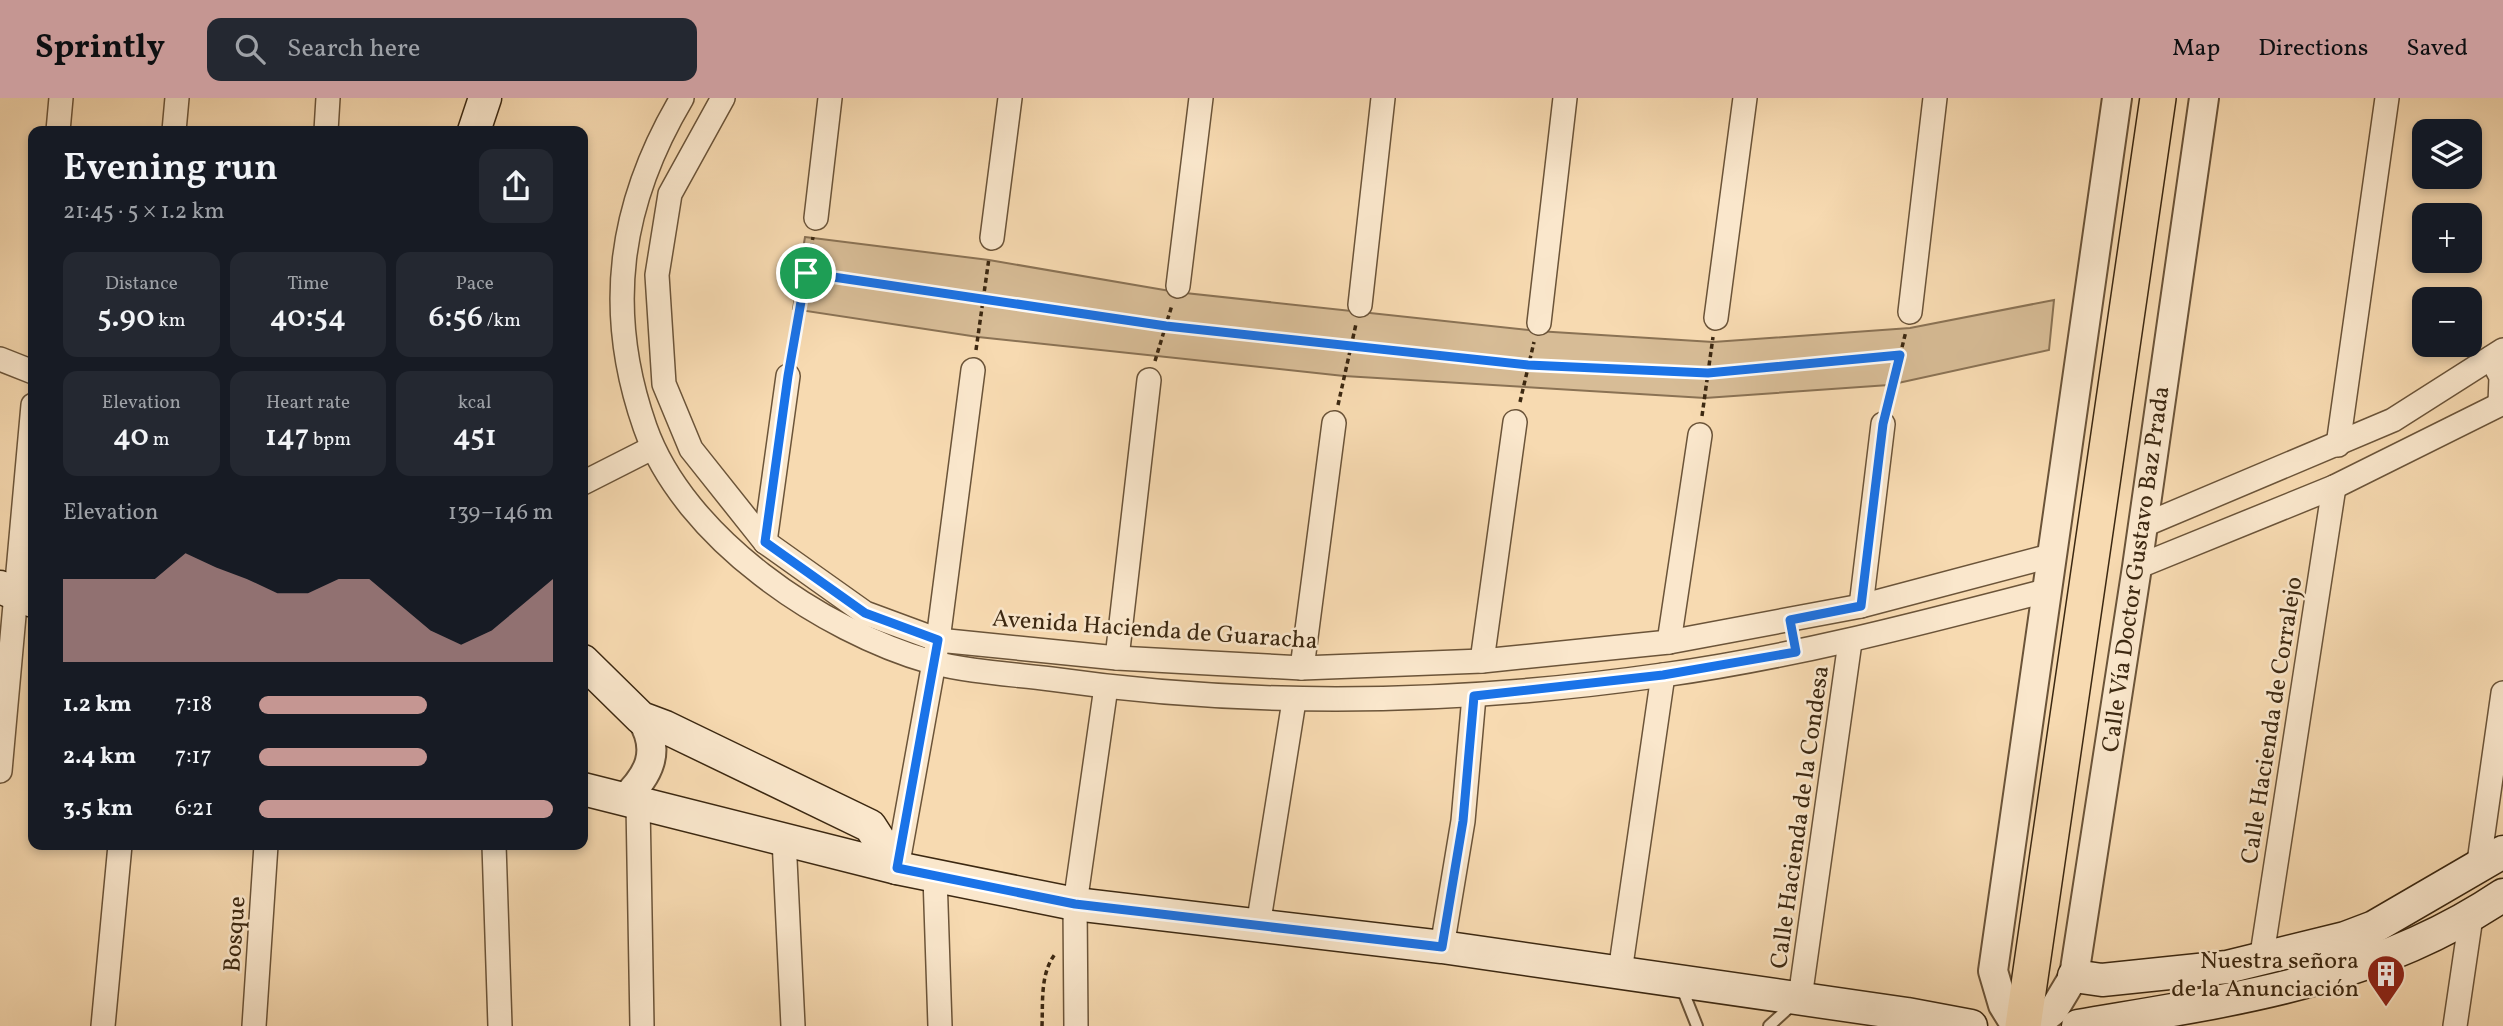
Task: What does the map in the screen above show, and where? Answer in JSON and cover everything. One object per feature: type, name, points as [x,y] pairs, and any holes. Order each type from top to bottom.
[{"type":"main road","points":[[476,126],[485,98]]},
{"type":"main road","name":"Calle Vía Doctor Gustavo Baz Prada","points":[[2023,1026],[2158,98]]},
{"type":"main road","points":[[588,665],[653,722],[870,827],[897,868]]},
{"type":"main road","points":[[588,790],[935,876],[1075,917],[1258,926],[1442,947],[1800,998],[1912,1020],[1971,1026]]},
{"type":"main road","points":[[2074,976],[2102,980],[2261,961],[2345,938],[2374,927],[2490,860]]},
{"type":"main road","points":[[2078,1026],[2264,993],[2389,957],[2471,917],[2503,895]]},
{"type":"main road","points":[[2374,927],[2389,957]]},
{"type":"street","points":[[58,126],[61,98]]},
{"type":"street","points":[[174,126],[177,98]]},
{"type":"street","points":[[326,126],[328,98]]},
{"type":"street","points":[[682,98],[664,127],[637,188],[625,242],[620,298],[637,404],[652,447],[687,504],[741,557],[813,608],[866,639],[934,663],[1106,687],[1294,701],[1474,696],[1663,675],[1796,652],[1850,642],[2045,591]]},
{"type":"street","name":"Avenida Hacienda de Guaracha","points":[[723,98],[670,194],[657,275],[664,384],[691,449],[765,542],[865,613],[938,640],[1117,658],[1302,668],[1482,661],[1669,642],[1790,620],[1861,606],[2050,556]]},
{"type":"street","points":[[816,218],[830,98]]},
{"type":"street","points":[[992,238],[1010,98]]},
{"type":"street","points":[[1178,286],[1201,98]]},
{"type":"street","points":[[1360,305],[1383,98]]},
{"type":"street","points":[[1539,323],[1565,98]]},
{"type":"street","points":[[1716,318],[1745,98]]},
{"type":"street","points":[[1910,312],[1935,98]]},
{"type":"street","points":[[2016,1026],[2003,1005],[1993,971],[2117,98]]},
{"type":"street","name":"Calle Vía Doctor Gustavo Baz Prada","points":[[2034,1026],[2053,1011],[2074,976],[2137,567],[2204,98]]},
{"type":"street","points":[[2339,445],[2387,98]]},
{"type":"street","points":[[2137,567],[2334,487],[2502,404],[2497,354],[2393,420],[2143,526]]},
{"type":"street","points":[[0,359],[28,370]]},
{"type":"street","points":[[897,868],[938,640],[973,370]]},
{"type":"street","points":[[765,542],[788,376]]},
{"type":"street","points":[[1117,658],[1149,380]]},
{"type":"street","points":[[1482,661],[1515,422]]},
{"type":"street","points":[[1302,668],[1334,423]]},
{"type":"street","points":[[1861,606],[1883,424]]},
{"type":"street","points":[[1669,642],[1700,435]]},
{"type":"street","points":[[588,480],[652,447]]},
{"type":"street","points":[[0,771],[28,460]]},
{"type":"street","name":"Calle Hacienda de Corralejo","points":[[2261,961],[2334,487]]},
{"type":"street","points":[[1790,620],[1796,652]]},
{"type":"street","name":"Calle Hacienda de la Condesa","points":[[1800,998],[1850,642]]},
{"type":"street","points":[[1438,696],[1430,687],[1432,674],[1443,663]]},
{"type":"street","points":[[1338,700],[1350,691],[1352,678],[1343,666]]},
{"type":"street","points":[[1620,972],[1663,675]]},
{"type":"street","points":[[1076,1026],[1075,917],[1106,687]]},
{"type":"street","points":[[2490,860],[2503,692]]},
{"type":"street","points":[[1442,947],[1463,821],[1474,696]]},
{"type":"street","points":[[1258,926],[1294,701]]},
{"type":"street","points":[[642,1026],[630,802],[648,773],[652,759],[649,730],[653,722]]},
{"type":"street","points":[[784,839],[793,1026]]},
{"type":"street","points":[[103,1026],[120,850]]},
{"type":"street","name":"Bosque","points":[[254,1026],[265,850]]},
{"type":"street","points":[[494,850],[500,1026]]},
{"type":"street","points":[[935,876],[940,1026]]},
{"type":"street","points":[[2455,1026],[2471,917]]},
{"type":"lane","points":[[1678,981],[1697,1026]]},
{"type":"lane","points":[[1769,1026],[1800,998]]},
{"type":"path","points":[[788,376],[816,218]]},
{"type":"path","points":[[973,370],[992,238]]},
{"type":"path","points":[[799,272],[1166,326],[1528,365],[1708,373],[1900,355]]},
{"type":"path","points":[[1149,380],[1178,286]]},
{"type":"path","points":[[1334,423],[1360,305]]},
{"type":"path","points":[[1883,424],[1910,312]]},
{"type":"path","points":[[1700,435],[1716,318]]},
{"type":"path","points":[[1515,422],[1539,323]]},
{"type":"path","points":[[1042,1026],[1048,964],[1075,917]]},
{"type":"shaded area","points":[[805,237],[989,260],[1176,292],[1537,331],[1713,342],[1910,328],[2054,300],[2049,350],[1889,385],[1705,398],[1344,376],[978,337],[793,309]]},
{"type":"place","name":"Nuestra señora de la Anunciación","points":[[2386,1008]]},
{"type":"route","points":[[806,273],[1166,326],[1528,365],[1708,373],[1900,355],[1883,424],[1861,606],[1790,620],[1796,652],[1663,675],[1474,696],[1463,821],[1442,947],[1075,904],[897,868],[938,640],[865,613],[765,542],[788,376],[806,273]]}]
